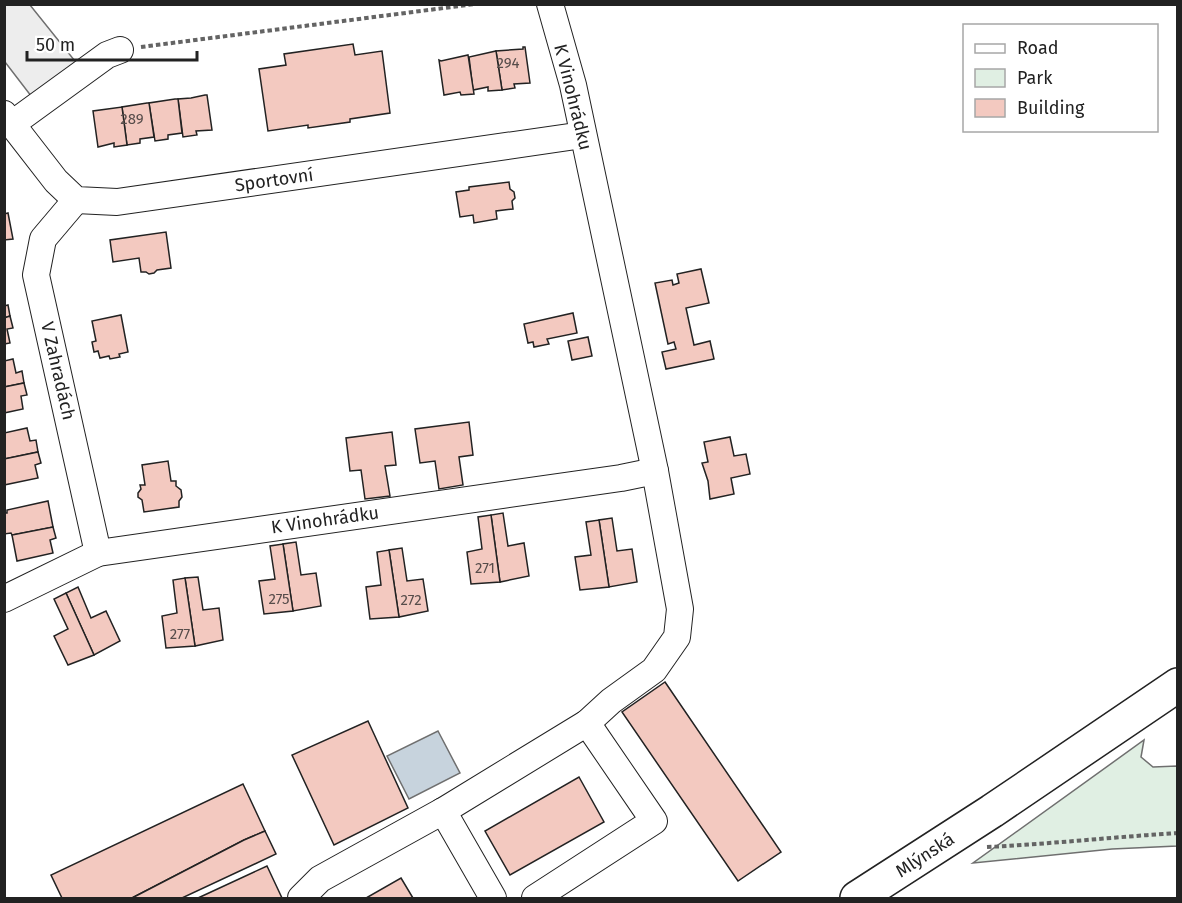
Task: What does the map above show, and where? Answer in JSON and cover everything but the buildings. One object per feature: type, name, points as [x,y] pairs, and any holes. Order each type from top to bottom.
[{"type":"main road","name":"Mlýnská","points":[[857,898],[992,811],[1178,685]]},
{"type":"street","name":"K Vinohrádku","points":[[301,898],[320,879],[443,811],[587,723],[611,701],[654,670],[677,637],[680,609],[655,471],[573,85],[550,4]]},
{"type":"street","points":[[76,200],[56,181],[8,119],[107,55],[120,50]]},
{"type":"street","name":"Sportovní","points":[[76,200],[117,202],[584,135]]},
{"type":"street","name":"V Zahradách","points":[[76,200],[43,239],[36,275],[98,553]]},
{"type":"street","name":"K Vinohrádku","points":[[4,599],[98,553],[609,480],[655,471]]},
{"type":"street","points":[[535,898],[654,821],[587,723]]},
{"type":"street","points":[[443,811],[493,898]]},
{"type":"path","points":[[120,50],[476,4]]},
{"type":"path","points":[[986,847],[1040,845],[1073,840],[1178,833]]},
{"type":"green space","points":[[1144,740],[1141,757],[1153,767],[1177,766],[1177,846],[1112,849],[973,863]]},
{"type":"shaded area","points":[[5,5],[30,5],[83,71],[38,105],[5,62]]},
{"type":"shaded area","points":[[438,731],[460,773],[409,799],[387,756]]}]
